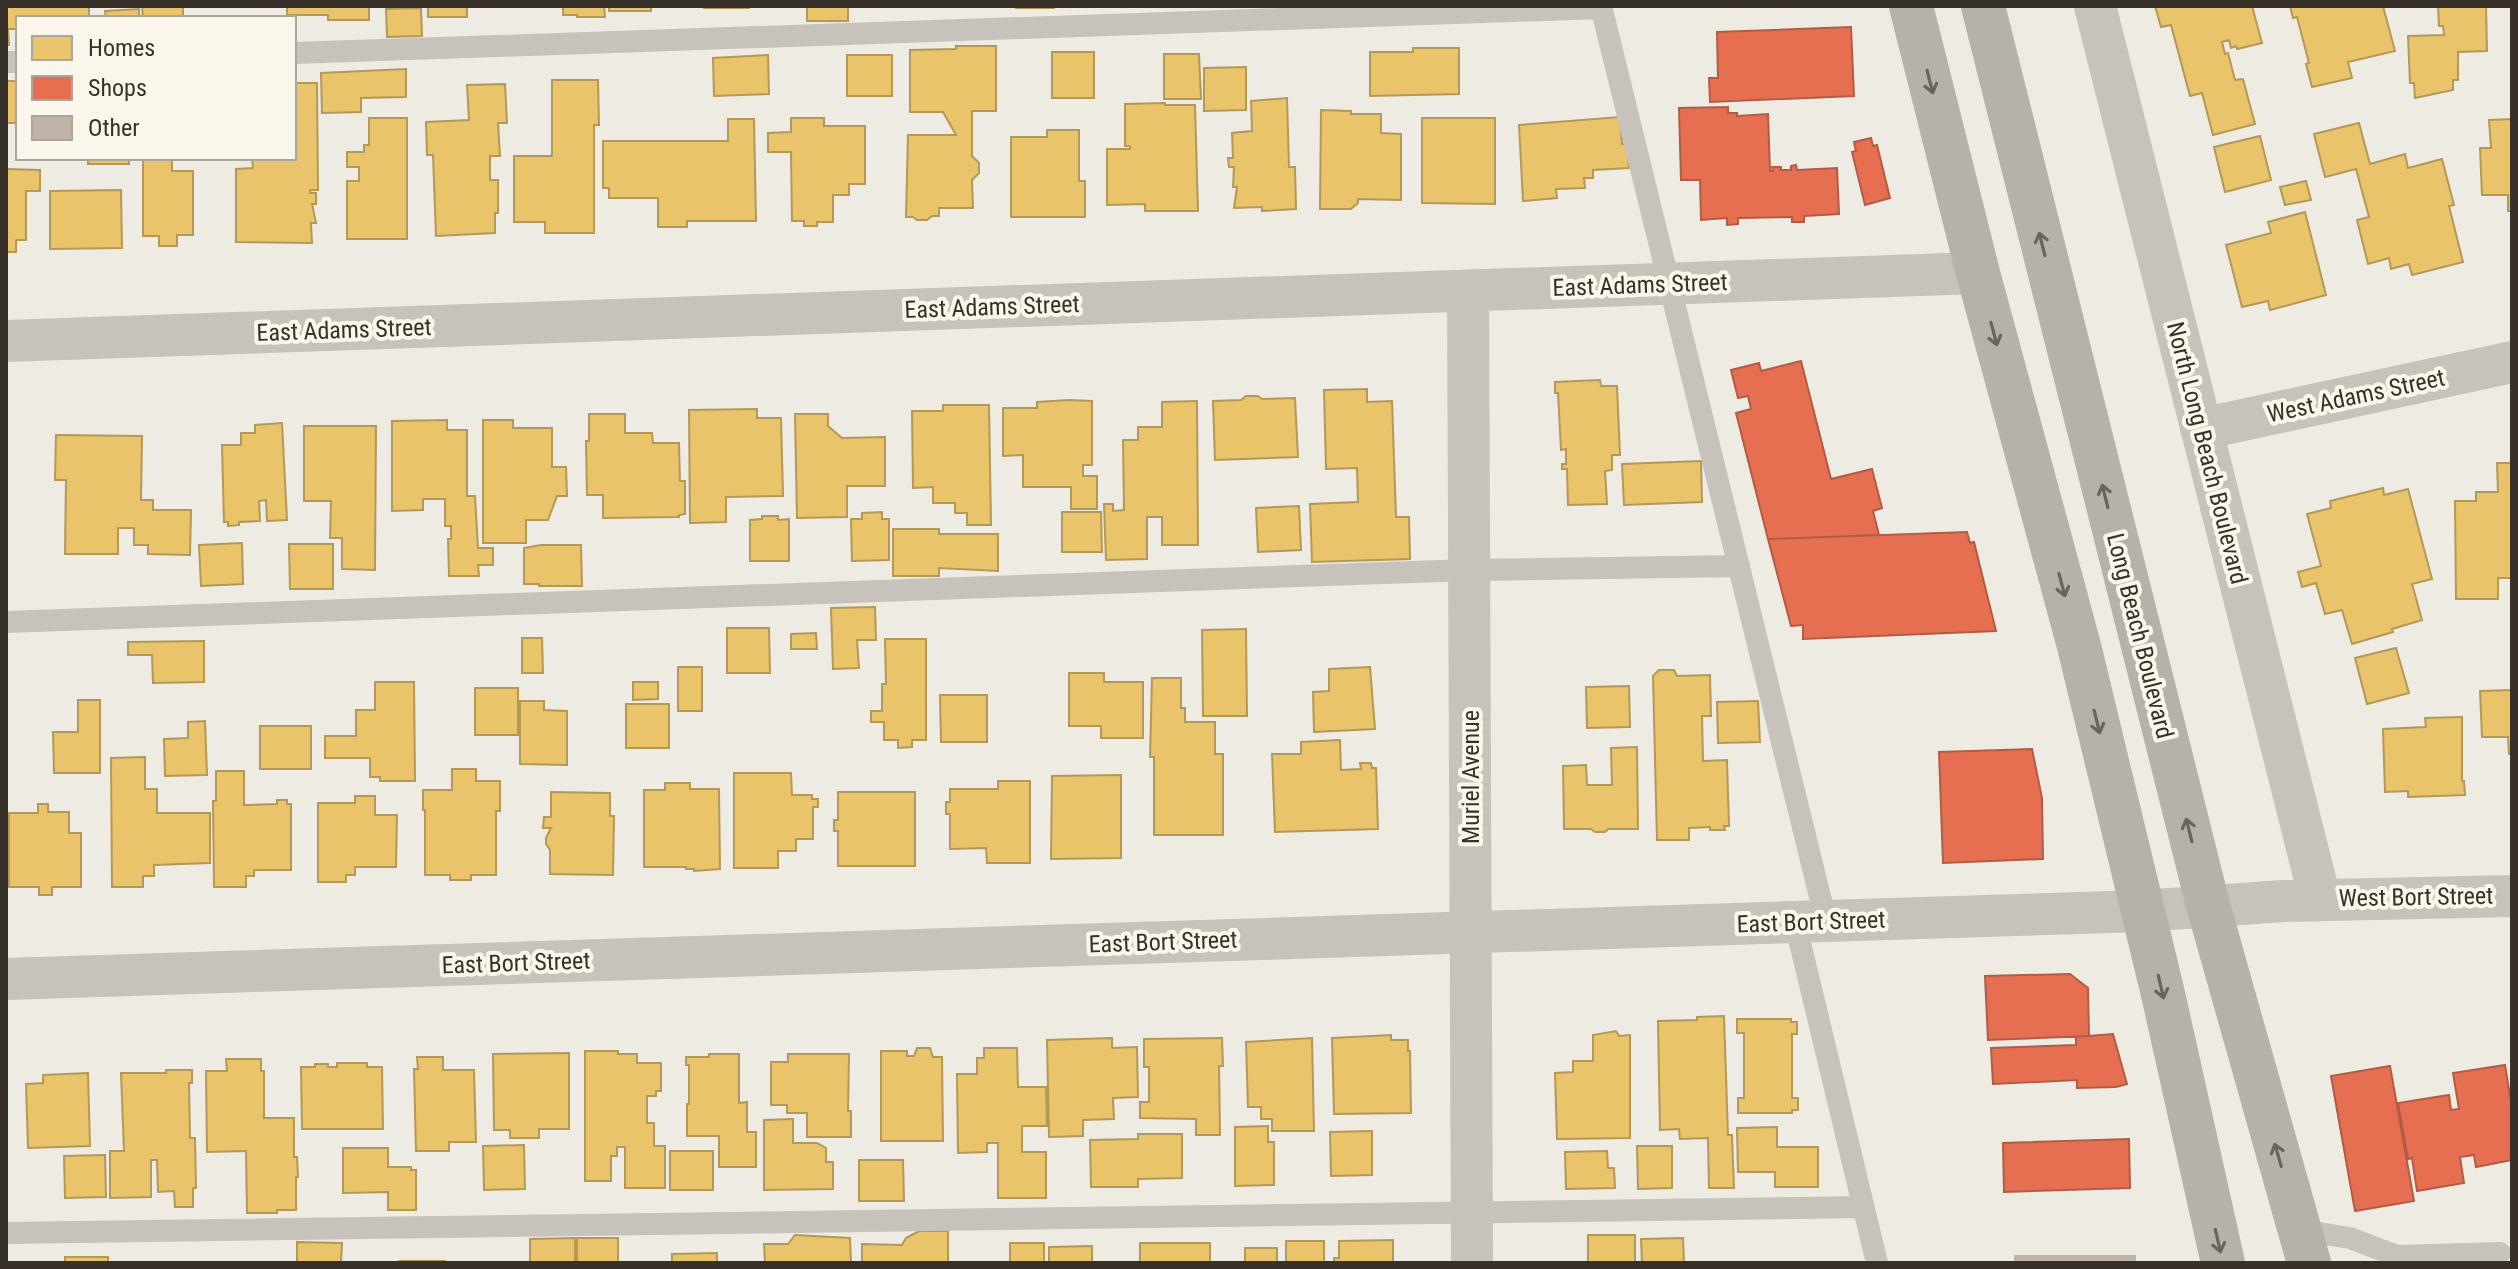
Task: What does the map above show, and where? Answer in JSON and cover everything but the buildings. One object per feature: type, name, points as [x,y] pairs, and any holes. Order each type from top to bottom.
[{"type":"main road","points":[[1911,6],[1978,273],[2079,646],[2223,1263]]},
{"type":"main road","name":"Long Beach Boulevard","points":[[1983,6],[2208,905],[2304,1247]]},
{"type":"street","name":"North Long Beach Boulevard","points":[[2095,6],[2320,899]]},
{"type":"street","name":"East Adams Street","points":[[6,341],[1978,273]]},
{"type":"street","name":"Muriel Avenue","points":[[1468,291],[1472,1263]]},
{"type":"street","name":"West Adams Street","points":[[2201,429],[2512,362]]},
{"type":"street","name":"West Bort Street","points":[[2320,899],[2512,896]]},
{"type":"street","name":"East Bort Street","points":[[6,979],[2142,911],[2320,899]]},
{"type":"lane","points":[[296,53],[1601,7],[1739,566],[1863,1207],[1877,1263]]},
{"type":"lane","points":[[6,622],[1470,570],[1739,566]]},
{"type":"lane","points":[[6,1233],[1863,1207]]},
{"type":"lane","points":[[2304,1247],[2350,1238],[2397,1256],[2500,1253]]}]
